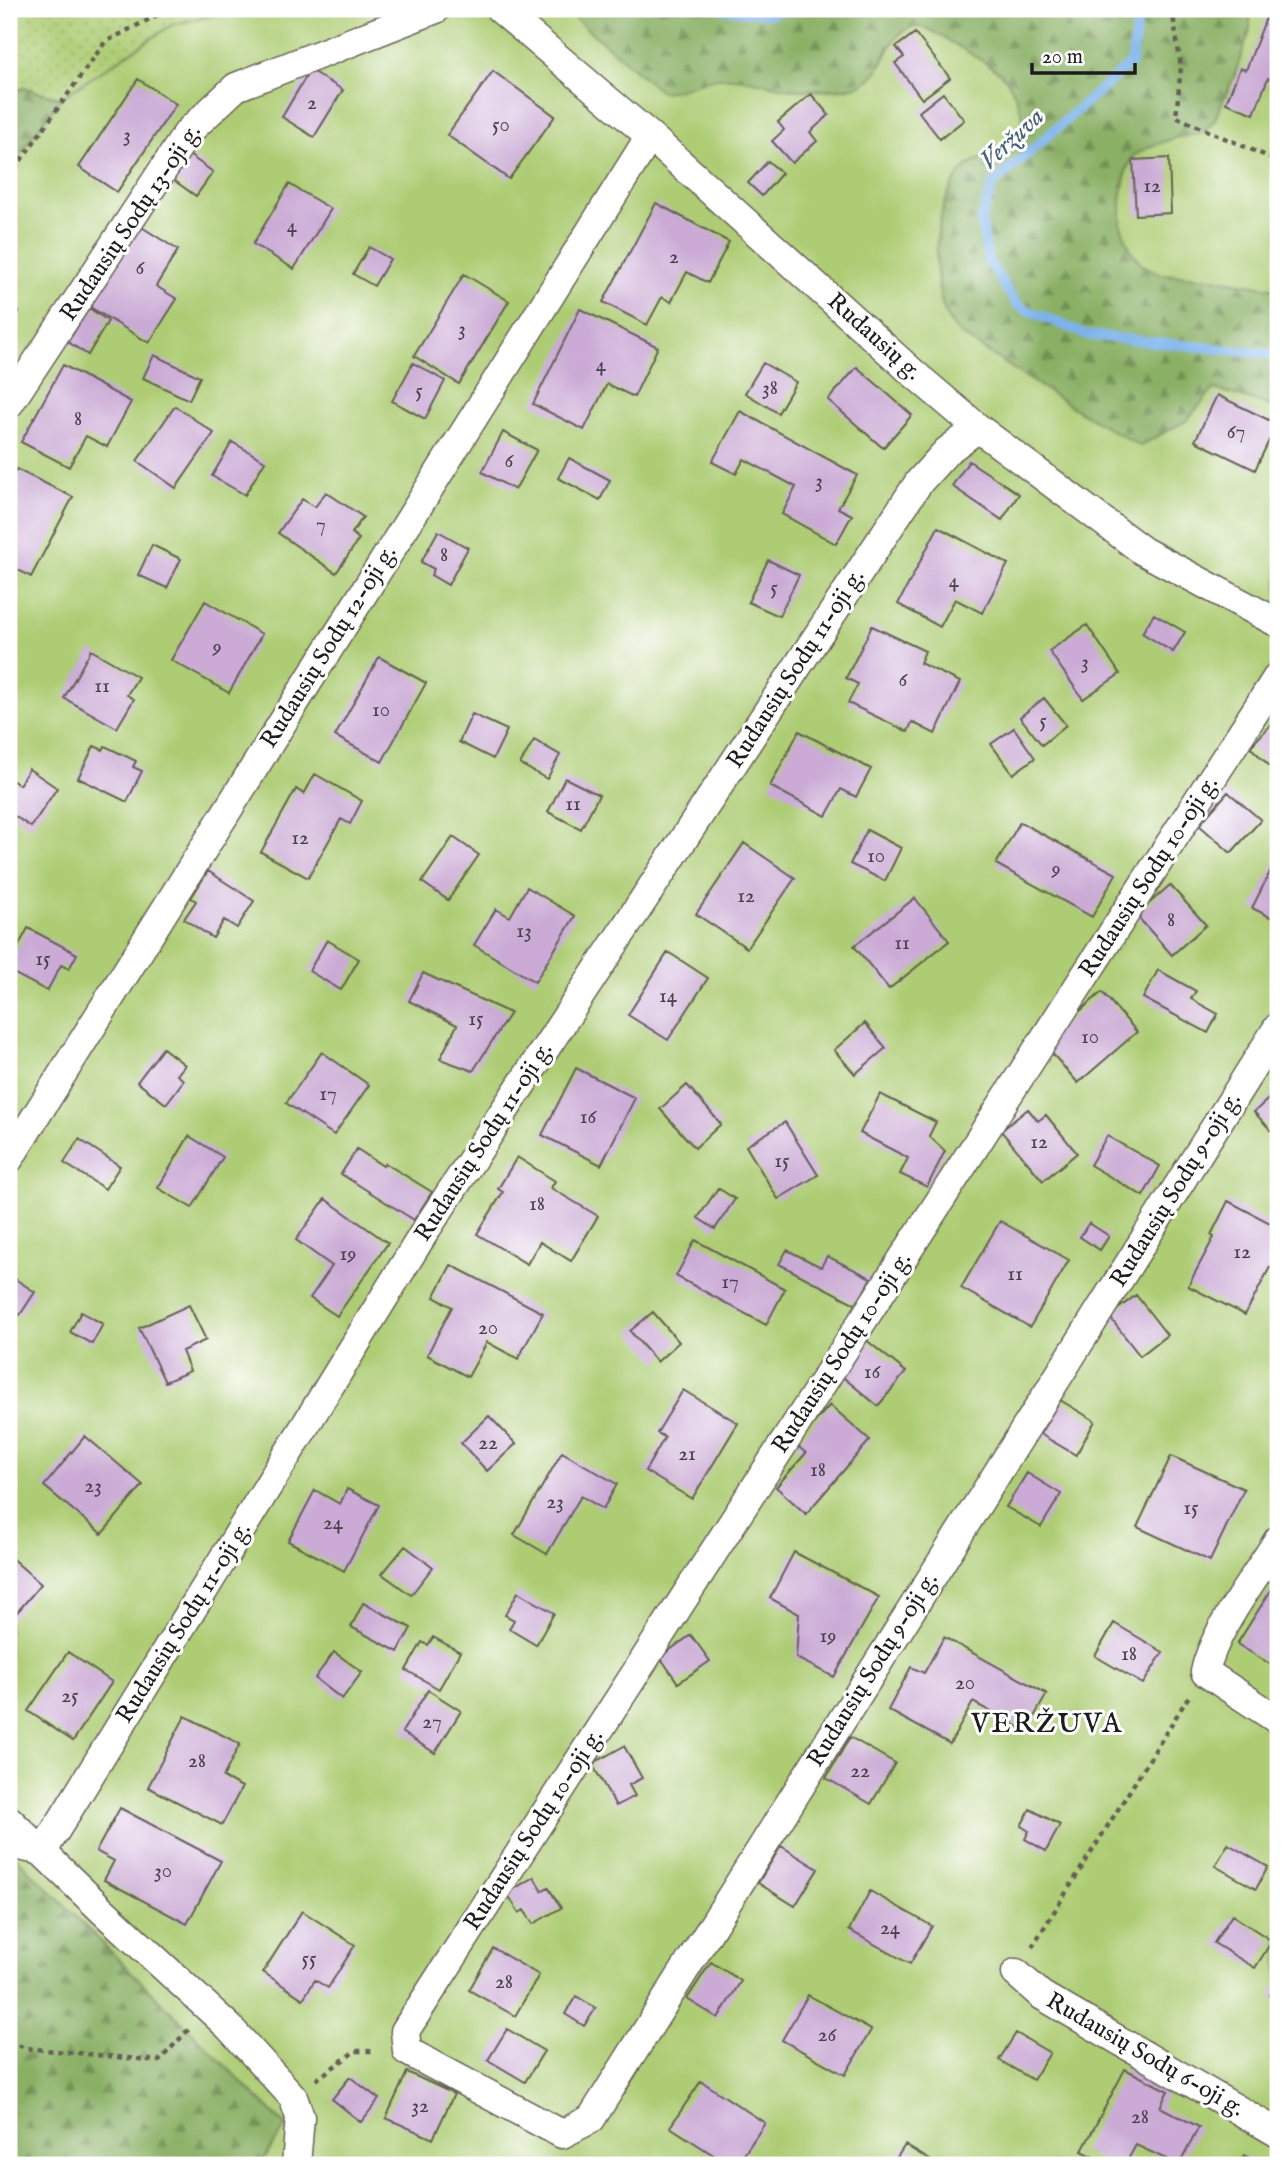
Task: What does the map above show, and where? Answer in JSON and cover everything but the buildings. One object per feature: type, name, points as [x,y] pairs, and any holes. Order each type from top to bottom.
[{"type":"street","name":"Rudausių Sodų 13-oji g.","points":[[9,404],[188,132],[236,87],[436,9]]},
{"type":"street","name":"Rudausių g.","points":[[500,9],[650,136],[978,428],[1143,551],[1278,623]]},
{"type":"street","name":"Rudausių Sodų 12-oji g.","points":[[9,1159],[650,136]]},
{"type":"street","name":"Rudausių Sodų 11-oji g.","points":[[43,1851],[442,1205],[919,482],[947,451],[978,428]]},
{"type":"street","name":"Rudausių Sodų 10-oji g.","points":[[406,2041],[1278,676]]},
{"type":"street","name":"Rudausių Sodų 9-oji g.","points":[[406,2041],[562,2134],[590,2119],[1278,1027]]},
{"type":"street","points":[[1278,1540],[1216,1639],[1208,1656],[1205,1672],[1278,1720]]},
{"type":"street","points":[[9,1820],[103,1911],[229,2026],[293,2097],[300,2117],[296,2165]]},
{"type":"street","points":[[9,1844],[43,1851]]},
{"type":"street","name":"Rudausių Sodų 6-oji g.","points":[[1016,1973],[1041,1995],[1278,2133]]},
{"type":"path","points":[[9,177],[106,42],[169,9]]},
{"type":"path","points":[[1172,9],[1181,67],[1176,117],[1278,161]]},
{"type":"path","points":[[1016,1973],[1205,1672]]},
{"type":"path","points":[[9,2041],[25,2048],[159,2061],[209,2008]]},
{"type":"path","points":[[293,2097],[355,2051],[406,2041]]},
{"type":"green space","points":[[23,9],[241,9],[172,25],[61,98],[24,88],[9,93],[9,17]]},
{"type":"green space","points":[[241,9],[564,9],[661,92],[726,77],[798,90],[853,87],[871,78],[900,34],[910,28],[923,28],[941,36],[1000,73],[1011,87],[1023,118],[1024,129],[1020,146],[1010,153],[980,159],[967,166],[955,180],[947,198],[937,238],[936,260],[941,300],[947,317],[956,330],[1075,409],[1140,446],[1186,421],[1214,389],[1278,408],[1278,2165],[260,2165],[286,2126],[9,1850],[9,169],[61,98],[172,25]]},
{"type":"green space","points":[[564,9],[1248,9],[1250,30],[1234,77],[1214,121],[1203,134],[1175,138],[1133,156],[1126,171],[1121,200],[1130,249],[1142,265],[1161,274],[1213,278],[1272,288],[1278,294],[1278,408],[1214,389],[1186,421],[1140,446],[1075,409],[960,334],[947,317],[938,281],[941,216],[957,179],[969,165],[984,158],[1010,154],[889,46],[877,73],[862,85],[841,89],[794,90],[753,81],[719,78],[678,91],[661,92]]},
{"type":"green space","points":[[1248,9],[1278,9],[1278,294],[1271,288],[1213,278],[1161,274],[1142,265],[1130,249],[1121,226],[1121,200],[1126,171],[1133,156],[1175,138],[1203,133],[1214,121],[1234,77],[1250,30]]},
{"type":"green space","points":[[24,88],[61,98],[9,169],[9,93]]},
{"type":"green space","points":[[9,1850],[286,2126],[260,2165],[9,2165]]},
{"type":"waterway","name":"Veržuva","points":[[723,9],[770,14],[783,9]]},
{"type":"waterway","name":"Veržuva","points":[[1138,9],[1131,63],[993,184],[981,219],[988,261],[1018,306],[1087,335],[1278,355]]},
{"type":"district","name":"VERŽUVA","points":[[1047,1724]]}]
